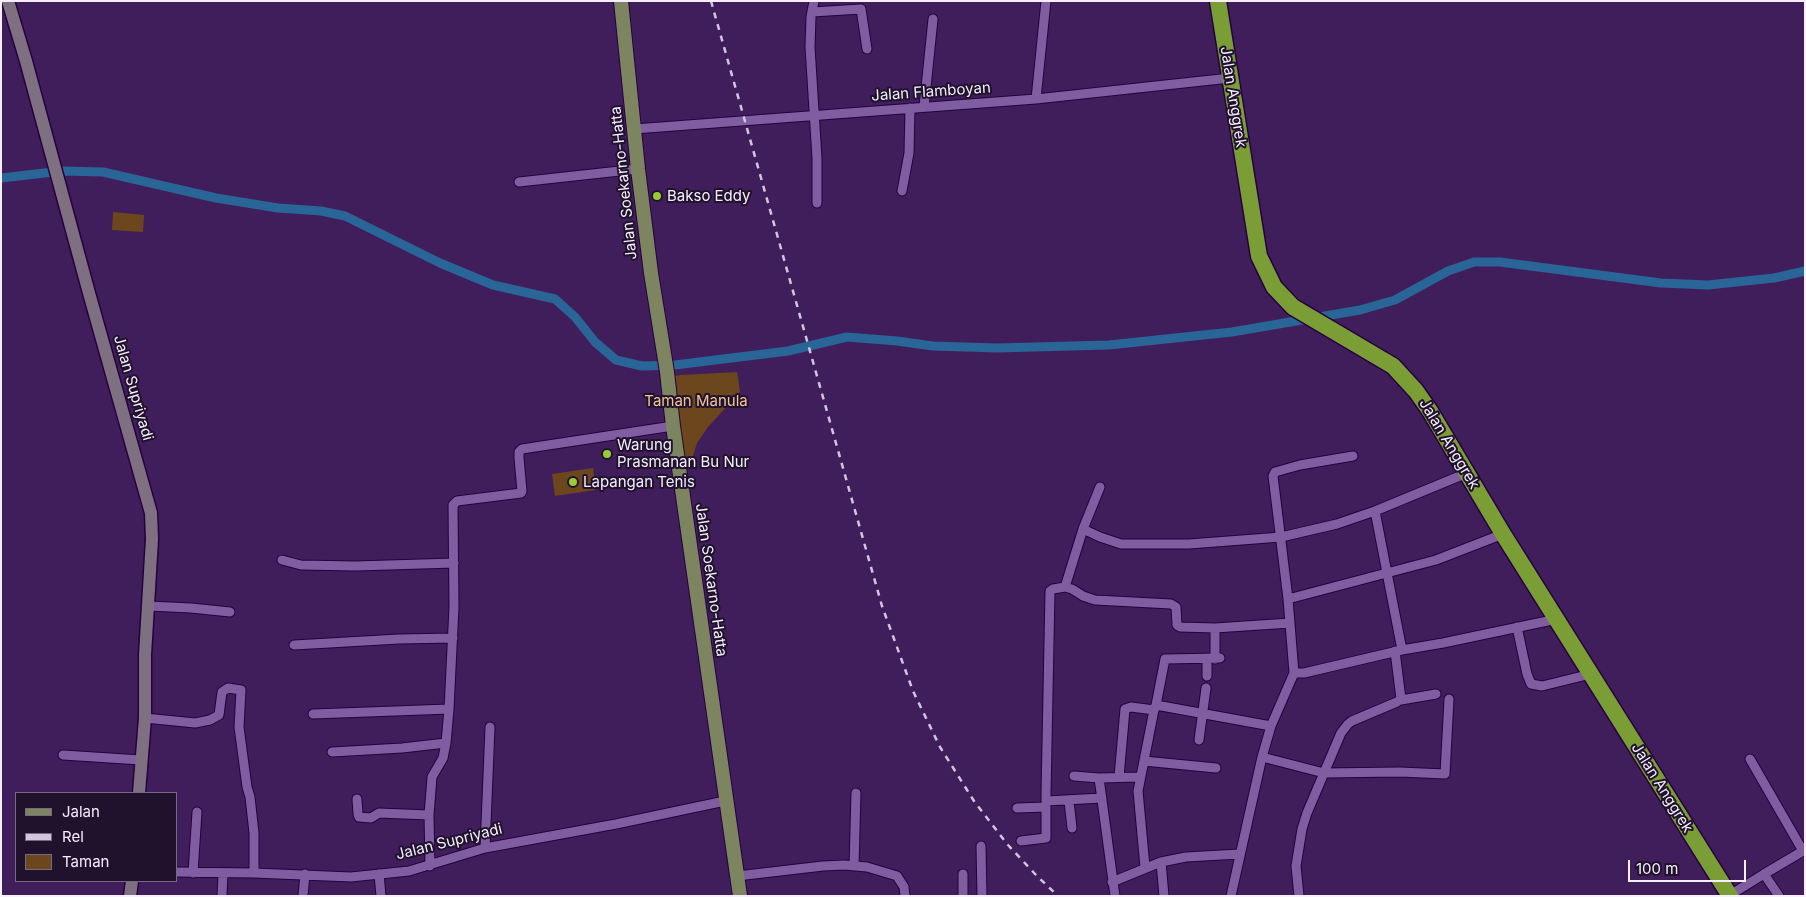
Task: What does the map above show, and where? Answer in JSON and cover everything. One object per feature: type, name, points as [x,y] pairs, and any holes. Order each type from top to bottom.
[{"type":"highway","name":"Jalan Anggrek","points":[[1218,1],[1260,256],[1274,287],[1286,301],[1305,315],[1386,362],[1399,372],[1416,391],[1430,410],[1466,473],[1590,674],[1730,895]]},
{"type":"main road","name":"Jalan Supriyadi","points":[[8,1],[152,512],[145,655],[145,718],[139,792]]},
{"type":"main road","name":"Jalan Soekarno-Hatta","points":[[621,1],[650,273],[667,372],[673,426],[740,896]]},
{"type":"main road","points":[[130,896],[132,882]]},
{"type":"street","points":[[814,1],[810,47],[817,158],[817,203]]},
{"type":"street","points":[[1036,99],[1046,1]]},
{"type":"street","points":[[812,12],[861,5],[866,49]]},
{"type":"street","points":[[924,107],[933,19]]},
{"type":"street","name":"Jalan Flamboyan","points":[[634,129],[1036,99],[1230,78]]},
{"type":"street","points":[[902,191],[909,153],[910,108]]},
{"type":"street","points":[[519,182],[638,170]]},
{"type":"street","points":[[430,866],[429,815],[432,777],[443,758],[449,708],[453,638],[454,502],[521,493],[519,458],[522,449],[673,426]]},
{"type":"street","points":[[1231,896],[1239,854],[1271,726],[1294,673],[1282,537],[1273,476],[1275,472],[1300,465],[1353,456]]},
{"type":"street","points":[[1083,529],[1121,544],[1189,544],[1282,537],[1337,524],[1376,511],[1466,473]]},
{"type":"street","points":[[1065,587],[1083,529],[1100,487]]},
{"type":"street","points":[[1376,511],[1399,651],[1401,700]]},
{"type":"street","points":[[1288,599],[1436,560],[1503,534]]},
{"type":"street","points":[[282,560],[301,565],[356,566],[454,563]]},
{"type":"street","points":[[1021,841],[1046,838],[1050,591],[1065,587],[1095,600],[1170,604],[1176,608],[1178,626],[1215,628],[1290,623]]},
{"type":"street","points":[[148,606],[230,612]]},
{"type":"street","points":[[1294,673],[1304,673],[1399,651],[1557,619]]},
{"type":"street","points":[[1517,627],[1526,674],[1531,684],[1542,686],[1590,674]]},
{"type":"street","points":[[1207,676],[1214,659],[1215,628]]},
{"type":"street","points":[[294,645],[453,638]]},
{"type":"street","points":[[1145,867],[1138,791],[1165,659],[1214,659]]},
{"type":"street","points":[[145,718],[195,723],[210,720],[219,715],[222,692],[228,688],[241,690],[240,733],[254,833],[254,873]]},
{"type":"street","points":[[1199,740],[1206,688]]},
{"type":"street","points":[[1299,896],[1296,866],[1302,829],[1341,733],[1348,724],[1401,700],[1436,694]]},
{"type":"street","points":[[1262,758],[1324,773],[1400,772],[1445,774],[1449,699]]},
{"type":"street","points":[[1118,777],[1125,709],[1128,707],[1155,707],[1204,713],[1271,726]]},
{"type":"street","points":[[313,714],[449,708]]},
{"type":"street","points":[[485,848],[490,727]]},
{"type":"street","points":[[332,752],[446,743]]},
{"type":"street","points":[[63,755],[141,760]]},
{"type":"street","points":[[1730,895],[1804,852],[1750,759]]},
{"type":"street","points":[[1144,761],[1216,768]]},
{"type":"street","points":[[1074,776],[1099,778],[1140,777]]},
{"type":"street","points":[[1099,778],[1114,896]]},
{"type":"street","points":[[854,866],[856,793]]},
{"type":"street","points":[[1017,808],[1102,798]]},
{"type":"street","points":[[357,799],[360,817],[370,818],[379,813],[429,815]]},
{"type":"street","points":[[1069,801],[1072,828]]},
{"type":"street","points":[[193,873],[196,812]]},
{"type":"street","name":"Jalan Supriyadi","points":[[178,872],[305,874],[352,877],[409,871],[485,848],[616,824],[727,812]]},
{"type":"street","points":[[981,846],[982,896]]},
{"type":"street","points":[[1112,882],[1161,862],[1186,857],[1239,854]]},
{"type":"street","points":[[1161,862],[1164,896]]},
{"type":"street","points":[[737,876],[822,866],[854,866],[897,876],[904,887],[905,896]]},
{"type":"street","points":[[222,896],[223,874]]},
{"type":"street","points":[[303,896],[305,874]]},
{"type":"street","points":[[379,874],[381,896]]},
{"type":"street","points":[[963,874],[963,896]]},
{"type":"street","points":[[1764,874],[1779,896]]},
{"type":"green space","points":[[113,212],[144,215],[143,232],[112,230]]},
{"type":"green space","name":"Taman Manula","points":[[737,372],[740,392],[708,427],[697,443],[693,456],[678,458],[667,377]]},
{"type":"green space","name":"Lapangan Tenis","points":[[593,468],[595,490],[555,496],[552,474]]},
{"type":"waterway","points":[[1,178],[62,171],[103,172],[216,198],[278,208],[321,211],[345,216],[440,263],[493,285],[555,299],[575,317],[595,342],[616,360],[642,366],[675,365],[788,351],[847,337],[933,346],[997,348],[1109,345],[1232,332],[1360,310],[1395,300],[1448,271],[1474,262],[1500,262],[1661,283],[1708,285],[1774,278],[1805,271]]},
{"type":"railway","points":[[711,1],[882,606],[913,691],[940,747],[974,801],[1008,845],[1058,896]]},
{"type":"place","name":"Bakso Eddy","points":[[657,196]]},
{"type":"place","name":"Warung Prasmanan Bu Nur","points":[[607,454]]},
{"type":"place","name":"Lapangan Tenis","points":[[573,482]]}]
